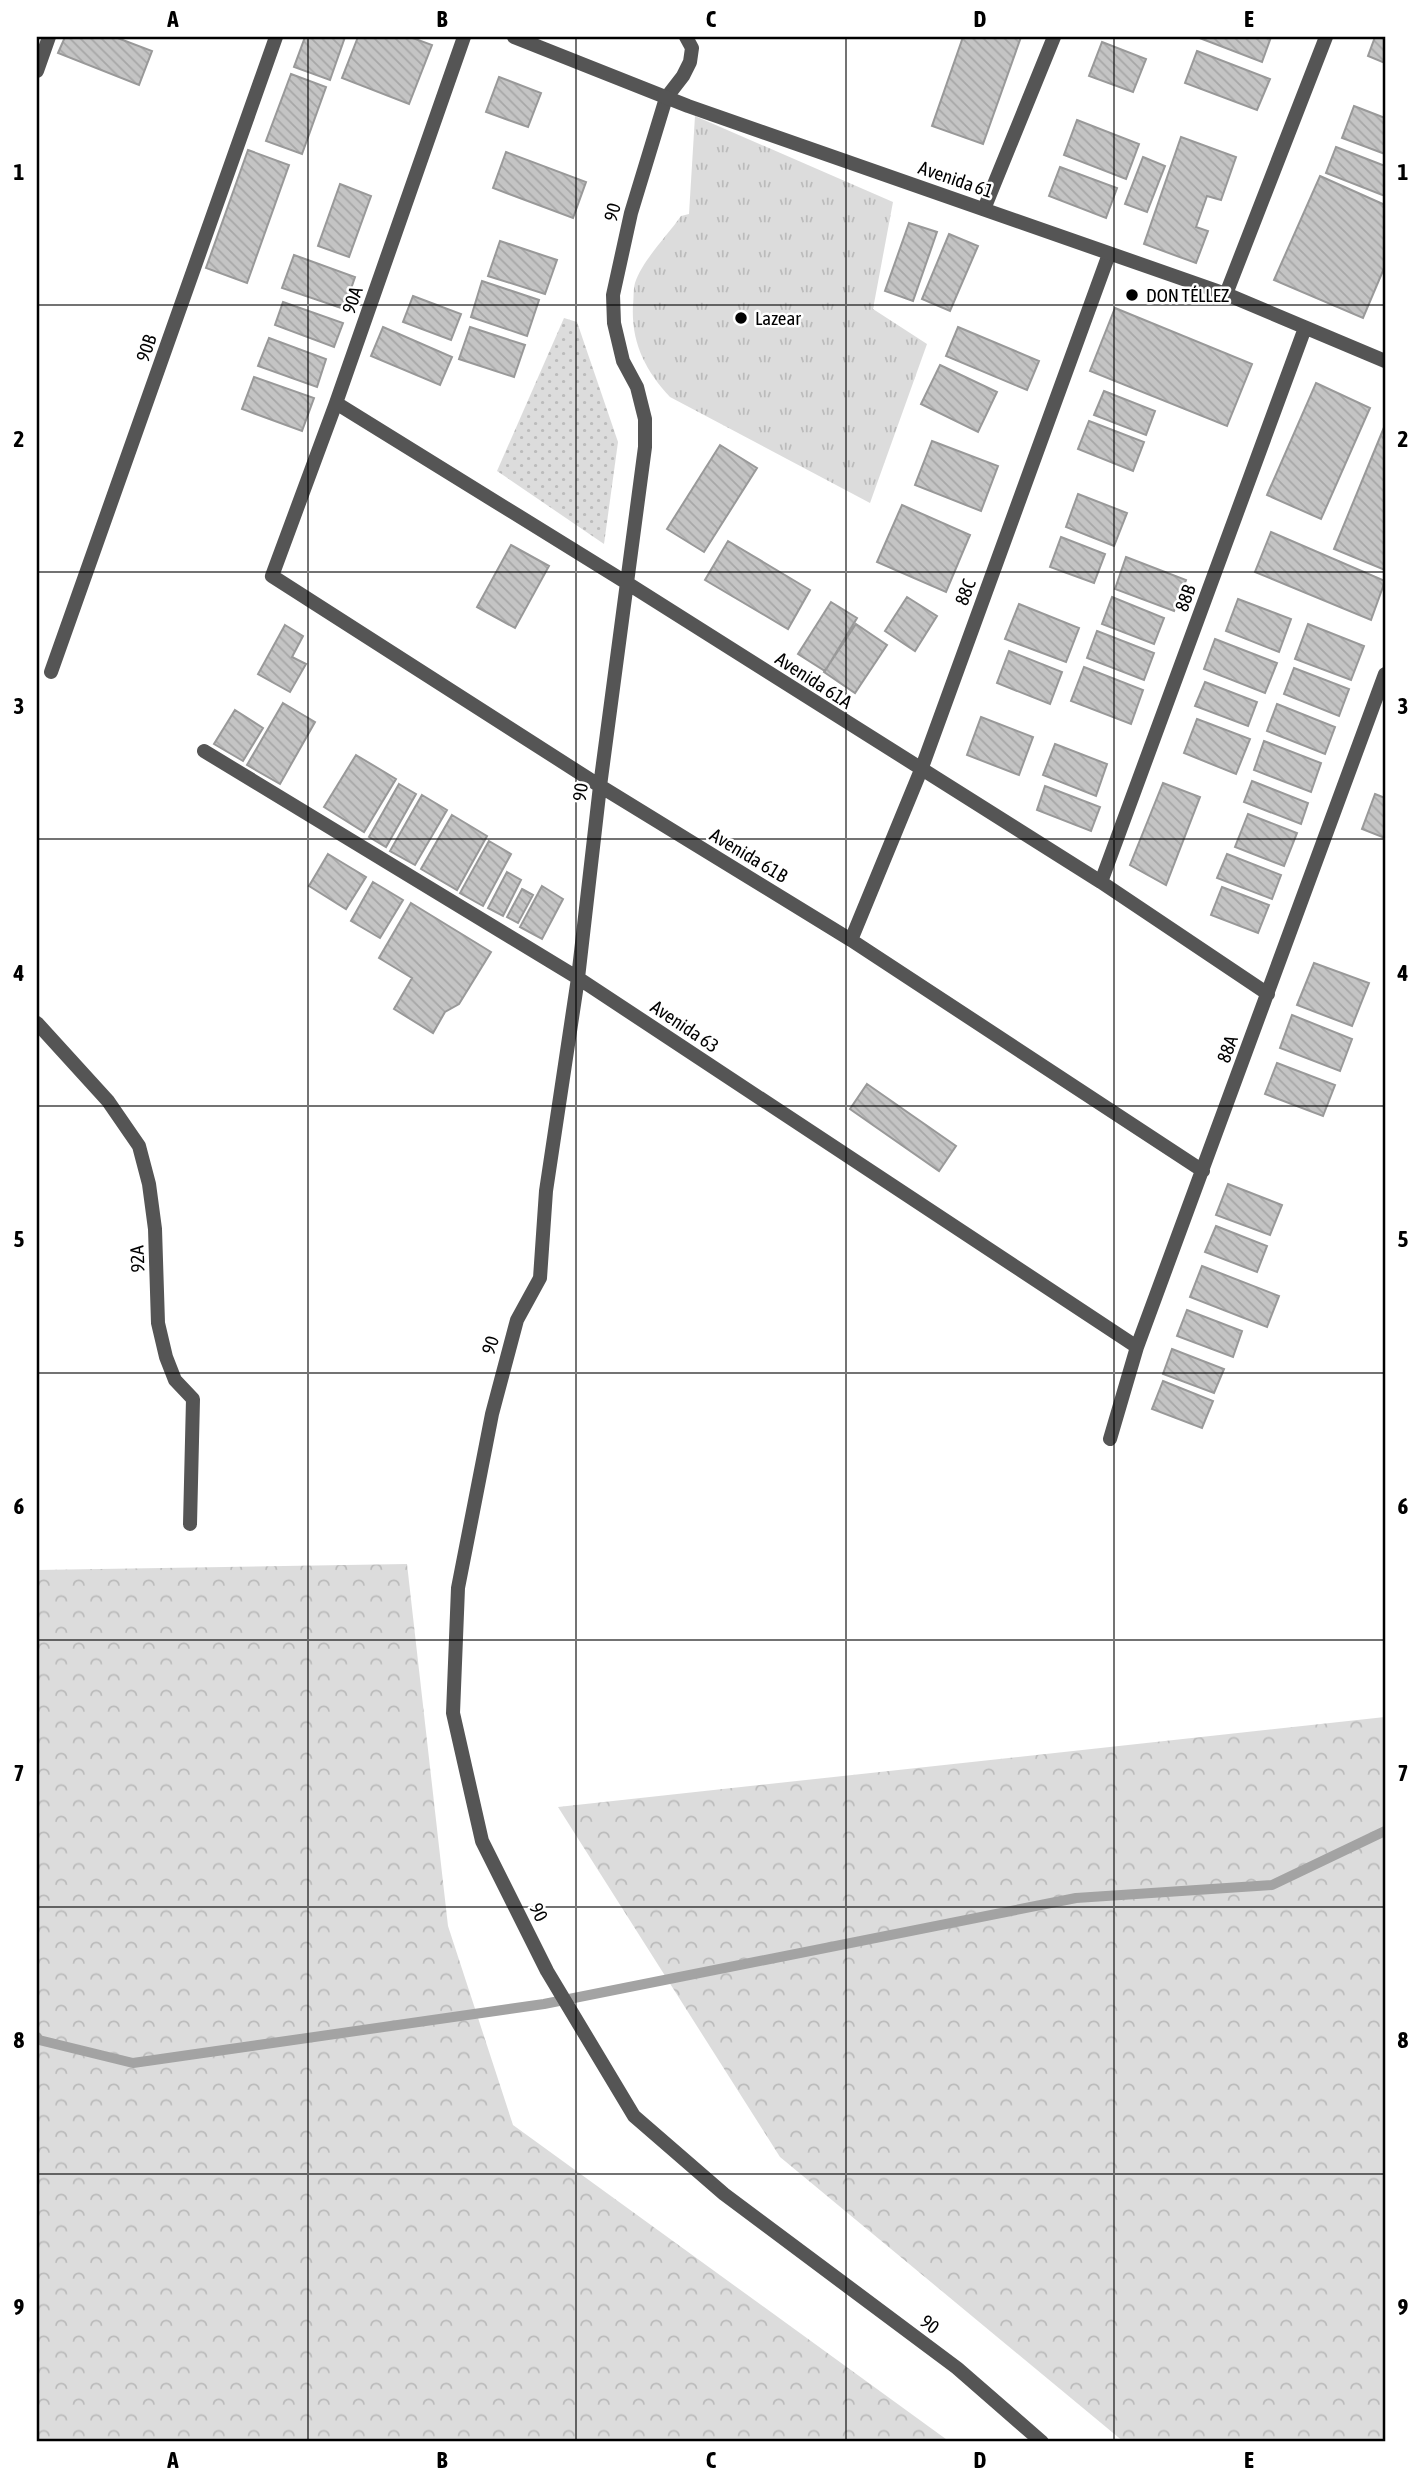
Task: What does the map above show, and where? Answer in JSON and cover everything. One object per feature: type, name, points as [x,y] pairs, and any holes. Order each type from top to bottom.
[{"type":"street","points":[[37,71],[49,37]]},
{"type":"street","name":"90B","points":[[51,672],[276,37]]},
{"type":"street","name":"90A","points":[[272,576],[336,403],[464,37]]},
{"type":"street","name":"Avenida 61","points":[[514,37],[666,98],[1226,294],[1385,361]]},
{"type":"street","points":[[984,209],[1054,37]]},
{"type":"street","points":[[1226,294],[1326,37]]},
{"type":"street","name":"90","points":[[689,42],[690,62],[666,98],[631,213],[613,295],[614,323],[623,361],[637,387],[645,419],[645,447],[600,786],[578,978],[546,1191],[540,1278],[517,1320],[501,1375],[458,1588],[453,1713],[482,1841],[547,1971],[634,2116],[724,2194],[957,2368],[1042,2442]]},
{"type":"street","name":"88C","points":[[851,940],[921,770],[1109,254]]},
{"type":"street","name":"88B","points":[[1101,882],[1305,328]]},
{"type":"street","name":"Avenida 61A","points":[[336,403],[1101,882],[1268,994]]},
{"type":"street","name":"Avenida 61B","points":[[272,576],[600,786],[851,940],[1203,1171]]},
{"type":"street","name":"88A","points":[[1110,1438],[1137,1347],[1385,674]]},
{"type":"street","name":"Avenida 63","points":[[204,751],[578,978],[1137,1347]]},
{"type":"street","name":"92A","points":[[37,1023],[108,1101],[139,1146],[149,1184],[155,1228],[159,1323],[166,1357],[175,1380],[193,1399],[190,1524]]},
{"type":"green space","points":[[695,116],[893,202],[873,309],[927,344],[870,503],[670,397],[641,355],[634,331],[634,286],[655,249],[681,216],[689,214]]},
{"type":"green space","points":[[564,318],[577,322],[618,442],[604,544],[497,471]]},
{"type":"green space","points":[[407,1564],[448,1926],[513,2125],[950,2442],[37,2442],[37,1570]]},
{"type":"green space","points":[[1385,1717],[1385,2442],[1124,2442],[780,2157],[558,1807]]},
{"type":"building","points":[[65,37],[115,37],[152,51],[139,85],[58,53]]},
{"type":"building","points":[[305,37],[345,37],[330,80],[294,67]]},
{"type":"building","points":[[358,37],[410,37],[432,45],[409,104],[342,78]]},
{"type":"building","points":[[963,37],[1021,37],[983,144],[932,126]]},
{"type":"building","points":[[1197,37],[1271,37],[1262,62]]},
{"type":"building","points":[[1375,37],[1385,37],[1385,63],[1368,56]]},
{"type":"building","points":[[1102,42],[1146,59],[1133,92],[1089,76]]},
{"type":"building","points":[[1197,51],[1270,79],[1257,110],[1185,83]]},
{"type":"building","points":[[291,74],[326,87],[302,154],[266,141]]},
{"type":"building","points":[[499,77],[541,93],[528,127],[486,112]]},
{"type":"building","points":[[1354,106],[1385,118],[1385,154],[1342,138]]},
{"type":"building","points":[[1077,120],[1139,144],[1126,179],[1064,155]]},
{"type":"building","points":[[1181,137],[1236,157],[1221,200],[1207,196],[1196,227],[1208,231],[1196,263],[1144,244]]},
{"type":"building","points":[[1336,147],[1385,166],[1385,196],[1326,173]]},
{"type":"building","points":[[248,150],[289,165],[247,283],[206,268]]},
{"type":"building","points":[[506,152],[586,182],[573,218],[493,188]]},
{"type":"building","points":[[1143,157],[1165,166],[1147,212],[1125,204]]},
{"type":"building","points":[[1060,167],[1117,188],[1106,218],[1049,196]]},
{"type":"building","points":[[1320,176],[1385,205],[1385,266],[1363,318],[1274,280]]},
{"type":"building","points":[[340,184],[371,196],[349,257],[318,246]]},
{"type":"building","points":[[909,223],[937,232],[913,301],[885,291]]},
{"type":"building","points":[[949,234],[978,246],[950,311],[922,299]]},
{"type":"building","points":[[500,241],[557,260],[545,294],[488,276]]},
{"type":"building","points":[[294,255],[355,277],[344,309],[282,288]]},
{"type":"building","points":[[482,281],[539,300],[527,336],[471,317]]},
{"type":"building","points":[[413,296],[461,314],[451,340],[403,322]]},
{"type":"building","points":[[283,302],[343,323],[334,347],[275,325]]},
{"type":"building","points":[[1115,308],[1252,364],[1227,426],[1090,371]]},
{"type":"building","points":[[383,327],[452,357],[440,385],[371,356]]},
{"type":"building","points":[[470,327],[525,345],[514,377],[459,359]]},
{"type":"building","points":[[958,327],[1039,361],[1027,390],[946,356]]},
{"type":"building","points":[[269,338],[326,359],[317,387],[258,366]]},
{"type":"building","points":[[940,365],[997,392],[978,432],[921,404]]},
{"type":"building","points":[[254,377],[314,398],[302,431],[242,409]]},
{"type":"building","points":[[1316,383],[1370,408],[1321,519],[1267,495]]},
{"type":"building","points":[[1104,391],[1155,411],[1146,435],[1094,415]]},
{"type":"building","points":[[1089,421],[1144,442],[1133,471],[1078,449]]},
{"type":"building","points":[[1385,425],[1385,570],[1334,549]]},
{"type":"building","points":[[932,441],[998,466],[981,511],[915,485]]},
{"type":"building","points":[[720,445],[757,468],[704,552],[667,529]]},
{"type":"building","points":[[1078,494],[1127,513],[1114,546],[1066,527]]},
{"type":"building","points":[[902,505],[970,535],[946,592],[877,562]]},
{"type":"building","points":[[1271,532],[1385,581],[1371,620],[1255,572]]},
{"type":"building","points":[[1061,537],[1105,554],[1094,583],[1050,567]]},
{"type":"building","points":[[728,541],[810,590],[788,629],[705,580]]},
{"type":"building","points":[[511,545],[549,566],[515,628],[477,607]]},
{"type":"building","points":[[1126,557],[1186,580],[1174,611],[1115,589]]},
{"type":"building","points":[[907,597],[937,616],[915,651],[885,631]]},
{"type":"building","points":[[1112,597],[1164,618],[1154,644],[1102,624]]},
{"type":"building","points":[[1238,599],[1291,619],[1279,652],[1226,631]]},
{"type":"building","points":[[831,602],[857,618],[825,671],[798,654]]},
{"type":"building","points":[[1019,604],[1079,628],[1066,662],[1005,639]]},
{"type":"building","points":[[856,624],[887,645],[855,693],[824,672]]},
{"type":"building","points":[[1308,624],[1364,646],[1351,680],[1295,659]]},
{"type":"building","points":[[285,625],[303,636],[292,657],[306,664],[290,692],[258,674]]},
{"type":"building","points":[[1097,631],[1154,653],[1144,680],[1087,658]]},
{"type":"building","points":[[1215,639],[1277,663],[1265,693],[1204,669]]},
{"type":"building","points":[[1009,651],[1062,672],[1050,704],[997,683]]},
{"type":"building","points":[[1084,667],[1143,690],[1131,724],[1071,701]]},
{"type":"building","points":[[1294,668],[1349,689],[1339,716],[1284,694]]},
{"type":"building","points":[[1205,682],[1257,702],[1248,726],[1195,706]]},
{"type":"building","points":[[283,703],[315,722],[280,784],[247,765]]},
{"type":"building","points":[[1277,704],[1335,727],[1325,754],[1267,731]]},
{"type":"building","points":[[235,710],[263,728],[243,761],[214,744]]},
{"type":"building","points":[[981,717],[1033,737],[1019,775],[967,755]]},
{"type":"building","points":[[1197,719],[1250,739],[1236,774],[1184,753]]},
{"type":"building","points":[[1264,741],[1321,763],[1311,792],[1254,770]]},
{"type":"building","points":[[1055,744],[1107,764],[1096,796],[1043,775]]},
{"type":"building","points":[[356,755],[396,779],[364,832],[324,807]]},
{"type":"building","points":[[1252,781],[1308,803],[1301,824],[1244,802]]},
{"type":"building","points":[[1163,783],[1200,797],[1166,885],[1130,865]]},
{"type":"building","points":[[399,784],[416,794],[386,847],[369,837]]},
{"type":"building","points":[[1045,786],[1100,807],[1091,831],[1037,810]]},
{"type":"building","points":[[1375,794],[1385,798],[1385,838],[1362,829]]},
{"type":"building","points":[[422,795],[447,810],[415,865],[390,851]]},
{"type":"building","points":[[1248,814],[1297,833],[1284,866],[1235,847]]},
{"type":"building","points":[[452,815],[487,836],[457,890],[421,869]]},
{"type":"building","points":[[489,841],[511,854],[483,906],[460,893]]},
{"type":"building","points":[[328,854],[366,877],[346,909],[309,886]]},
{"type":"building","points":[[1227,854],[1281,875],[1272,899],[1217,878]]},
{"type":"building","points":[[507,872],[521,880],[503,916],[488,908]]},
{"type":"building","points":[[373,882],[403,900],[380,938],[351,921]]},
{"type":"building","points":[[542,886],[563,899],[542,939],[520,927]]},
{"type":"building","points":[[1222,887],[1269,905],[1258,933],[1211,915]]},
{"type":"building","points":[[522,889],[533,895],[518,923],[507,917]]},
{"type":"building","points":[[411,903],[491,952],[459,1004],[445,1012],[433,1033],[394,1009],[412,978],[379,958]]},
{"type":"building","points":[[1314,963],[1369,983],[1352,1026],[1297,1005]]},
{"type":"building","points":[[1292,1015],[1352,1039],[1340,1071],[1280,1048]]},
{"type":"building","points":[[1277,1063],[1335,1085],[1323,1116],[1265,1094]]},
{"type":"building","points":[[867,1084],[956,1146],[939,1171],[850,1109]]},
{"type":"building","points":[[1228,1184],[1282,1205],[1270,1235],[1216,1215]]},
{"type":"building","points":[[1216,1226],[1267,1246],[1257,1272],[1205,1252]]},
{"type":"building","points":[[1202,1266],[1279,1296],[1267,1327],[1190,1297]]},
{"type":"building","points":[[1187,1310],[1242,1331],[1233,1357],[1177,1336]]},
{"type":"building","points":[[1172,1349],[1224,1369],[1214,1393],[1163,1374]]},
{"type":"building","points":[[1163,1381],[1213,1401],[1202,1428],[1152,1409]]},
{"type":"waterway","points":[[37,2037],[39,2040],[133,2063],[544,2004],[1076,1898],[1272,1885],[1385,1831]]},
{"type":"place","name":"DON TÉLLEZ","points":[[1132,295]]},
{"type":"place","name":"Lazear","points":[[741,318]]}]
